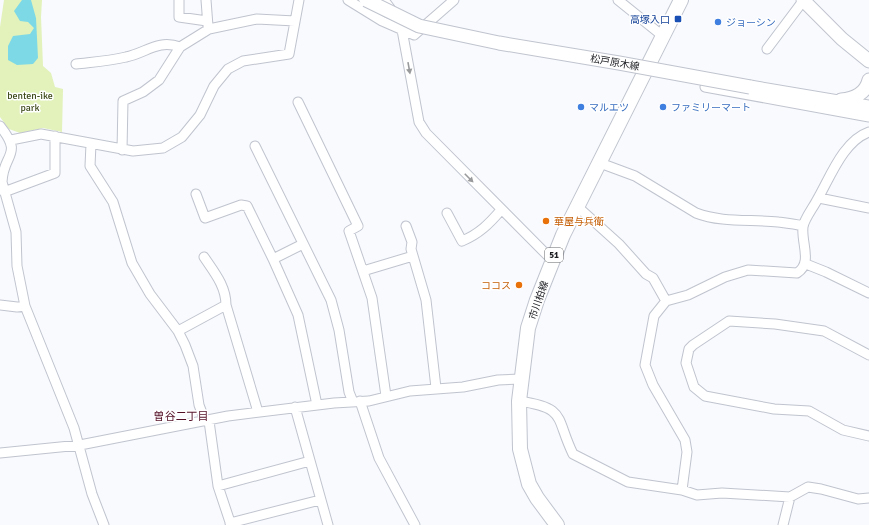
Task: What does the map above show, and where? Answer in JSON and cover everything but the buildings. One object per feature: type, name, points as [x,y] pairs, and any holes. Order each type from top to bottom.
[{"type":"main road","name":"松戸原木線","points":[[366,0],[419,26],[499,43],[829,101],[869,106]]},
{"type":"main road","name":"市川柏線","points":[[557,525],[537,498],[525,473],[519,434],[519,401],[528,328],[552,260],[664,37],[681,0]]},
{"type":"main road","points":[[803,0],[842,39],[869,61]]},
{"type":"main road","points":[[829,101],[846,100],[857,97],[866,88],[869,80]]},
{"type":"street","points":[[179,0],[180,17],[208,25],[257,19],[295,21]]},
{"type":"street","points":[[206,0],[208,25]]},
{"type":"street","points":[[11,140],[41,134],[122,150],[133,151],[163,148],[182,137],[200,115],[214,86],[228,69],[243,61],[289,54],[299,0]]},
{"type":"street","points":[[348,0],[382,21],[414,35],[454,0]]},
{"type":"street","points":[[384,0],[395,15],[402,30],[419,122],[426,133],[552,260]]},
{"type":"street","points":[[618,0],[664,37]]},
{"type":"street","points":[[767,49],[803,0]]},
{"type":"street","points":[[122,150],[123,100],[143,92],[159,80],[180,47],[208,25]]},
{"type":"street","points":[[76,64],[127,57],[158,45],[169,43],[180,47]]},
{"type":"street","points":[[705,87],[869,118]]},
{"type":"street","points":[[298,102],[358,226],[349,231],[372,298],[386,396]]},
{"type":"street","points":[[0,126],[11,140],[12,146],[10,157],[2,175],[4,192],[16,232],[17,266],[25,306],[80,445],[92,494],[104,525]]},
{"type":"street","points":[[682,490],[687,452],[685,440],[653,385],[645,365],[654,316],[666,301],[688,295],[726,277],[748,270],[797,273],[802,270],[806,264],[803,226],[840,158],[856,140],[869,132]]},
{"type":"street","points":[[4,192],[55,172],[55,136]]},
{"type":"street","points":[[91,144],[90,166],[113,202],[132,263],[150,294],[178,331],[193,366],[199,405],[207,421],[218,486],[230,524],[320,500]]},
{"type":"street","points":[[255,146],[331,300],[339,330],[349,392],[357,401],[379,458],[415,525]]},
{"type":"street","points":[[600,163],[635,176],[691,211],[706,217],[724,220],[778,222],[803,226]]},
{"type":"street","points":[[196,194],[205,218],[241,205],[247,206],[298,315],[317,405]]},
{"type":"street","points":[[819,198],[869,208]]},
{"type":"street","points":[[578,207],[619,244],[646,274],[654,278],[666,301]]},
{"type":"street","points":[[447,213],[462,241],[474,236],[487,227],[501,210]]},
{"type":"street","points":[[406,226],[412,242],[413,256],[426,300],[436,388]]},
{"type":"street","points":[[273,259],[303,244]]},
{"type":"street","points":[[364,271],[413,256]]},
{"type":"street","points":[[204,257],[219,279],[226,296],[226,305],[258,412]]},
{"type":"street","points":[[806,264],[869,293]]},
{"type":"street","points":[[0,304],[17,307],[25,306]]},
{"type":"street","points":[[178,331],[226,305]]},
{"type":"street","points":[[869,355],[824,331],[775,324],[729,321],[693,345],[689,349],[686,363],[694,387],[705,396],[774,409],[808,412],[844,430],[869,436]]},
{"type":"street","points":[[0,453],[80,445],[258,412],[295,407],[370,401],[410,390],[423,391],[436,388],[463,387],[498,380],[521,379]]},
{"type":"street","points":[[519,401],[545,406],[557,413],[573,454],[628,482],[682,490],[697,495],[722,493],[790,497],[808,487],[821,488],[858,499],[869,498]]},
{"type":"street","points":[[295,407],[320,500],[324,503],[322,505],[328,525]]},
{"type":"street","points":[[218,486],[310,461]]},
{"type":"street","points":[[783,525],[790,497]]},
{"type":"green space","name":"benten-ike park","points":[[4,0],[42,0],[41,17],[43,66],[51,73],[55,87],[63,89],[62,132],[43,128],[20,133],[9,129],[0,117],[0,27]]},
{"type":"water","points":[[22,0],[31,0],[36,18],[38,58],[33,64],[17,65],[8,60],[8,46],[13,36],[30,34],[34,28],[28,22],[20,21],[14,11]]},
{"type":"place","name":"高塚入口","points":[[678,19]]},
{"type":"place","name":"ジョーシン","points":[[718,22]]},
{"type":"place","name":"マルエツ","points":[[581,107]]},
{"type":"place","name":"ファミリーマート","points":[[663,107]]},
{"type":"place","name":"華屋与兵衛","points":[[546,221]]},
{"type":"place","name":"ココス","points":[[519,285]]},
{"type":"district","name":"曽谷二丁目","points":[[181,416]]}]
